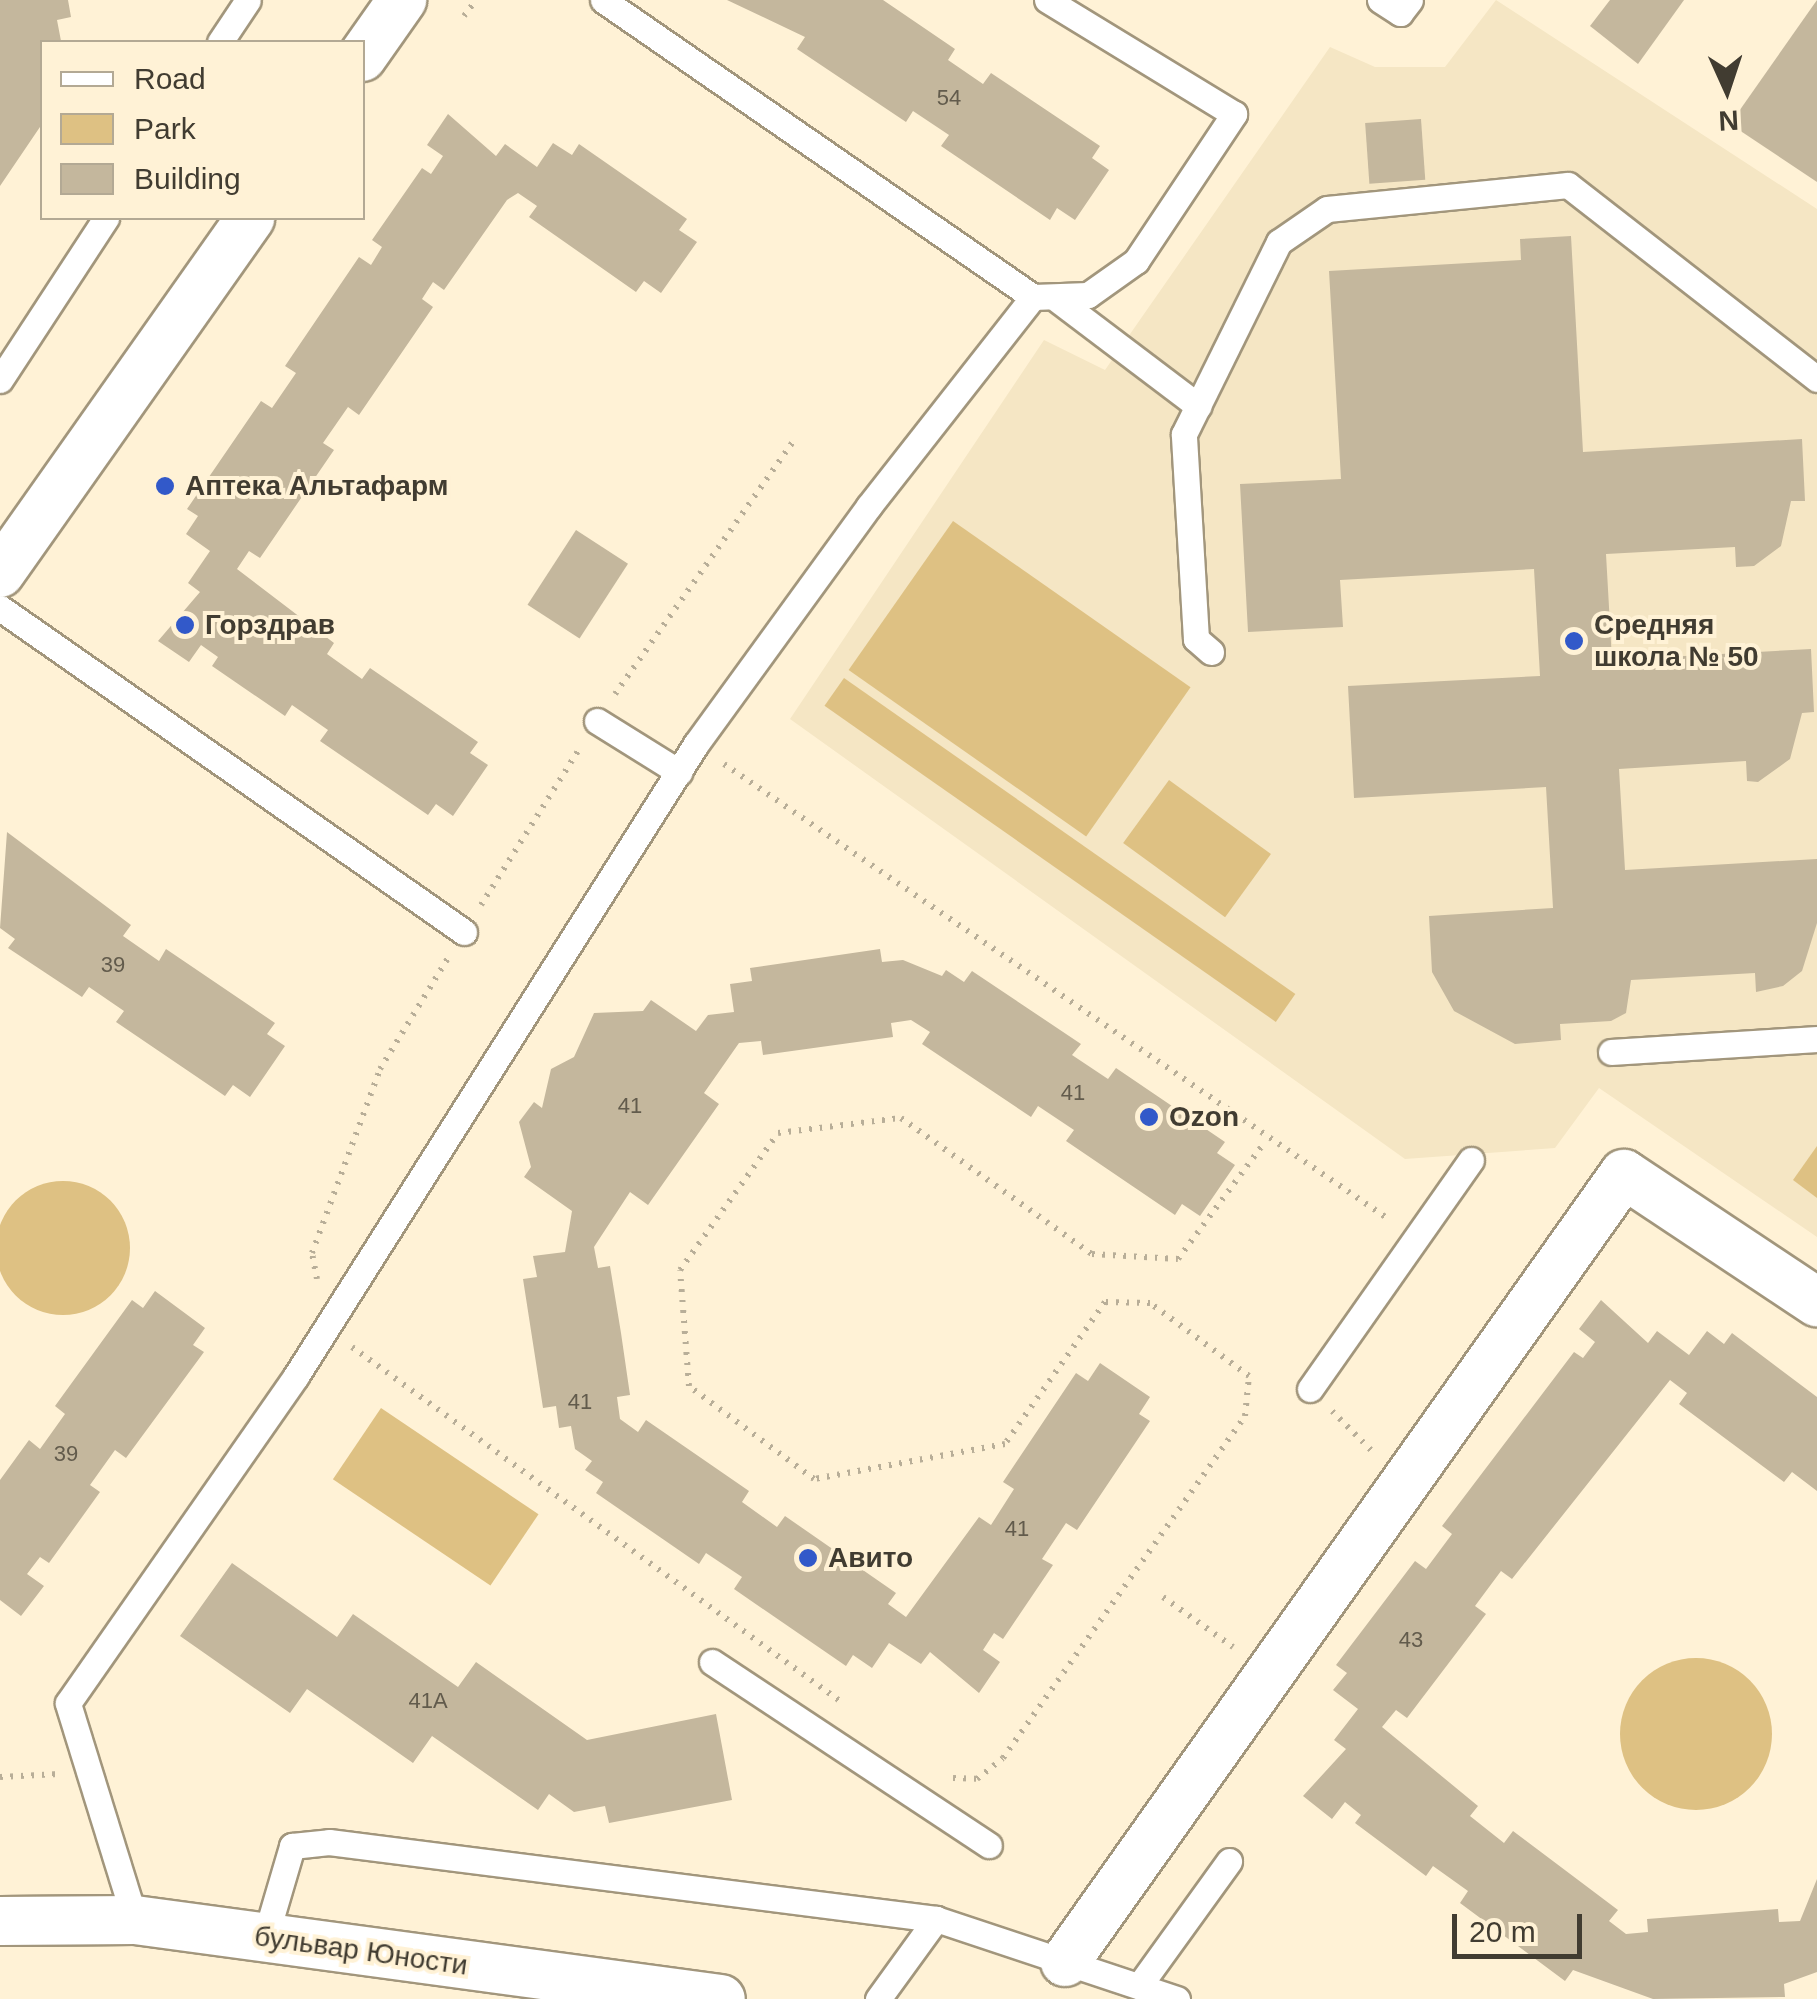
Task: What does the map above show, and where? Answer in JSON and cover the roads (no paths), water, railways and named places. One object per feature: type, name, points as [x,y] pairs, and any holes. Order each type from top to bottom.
[{"type":"street","points":[[365,53],[402,0]]},
{"type":"street","points":[[0,573],[249,220]]},
{"type":"street","points":[[1065,1962],[1408,1488],[1624,1174],[1817,1302]]},
{"type":"street","name":"бульвар Юности","points":[[0,1921],[135,1920],[721,1999]]},
{"type":"lane","points":[[221,40],[248,0]]},
{"type":"lane","points":[[603,0],[1046,298],[1198,406]]},
{"type":"lane","points":[[135,1920],[68,1704],[326,1328],[696,744],[1046,298],[1113,282],[1136,260],[1234,114],[1047,0]]},
{"type":"lane","points":[[1380,0],[1400,13],[1410,0]]},
{"type":"lane","points":[[1211,652],[1196,639],[1184,434],[1279,242],[1327,210],[1568,185],[1817,379]]},
{"type":"lane","points":[[0,380],[105,220]]},
{"type":"lane","points":[[0,608],[464,932]]},
{"type":"lane","points":[[596,721],[679,772]]},
{"type":"lane","points":[[1611,1052],[1817,1039]]},
{"type":"lane","points":[[1310,1389],[1470,1160]]},
{"type":"lane","points":[[712,1662],[988,1845]]},
{"type":"lane","points":[[265,1938],[292,1846],[329,1842],[936,1919],[1177,1999]]},
{"type":"lane","points":[[1140,1986],[1229,1861]]},
{"type":"lane","points":[[878,1999],[936,1919]]},
{"type":"place","name":"Аптека Альтафарм","points":[[165,486]]},
{"type":"place","name":"Горздрав","points":[[185,625]]},
{"type":"place","name":"Средняя школа № 50","points":[[1574,641]]},
{"type":"place","name":"Ozon","points":[[1149,1117]]},
{"type":"place","name":"Авито","points":[[808,1558]]}]
